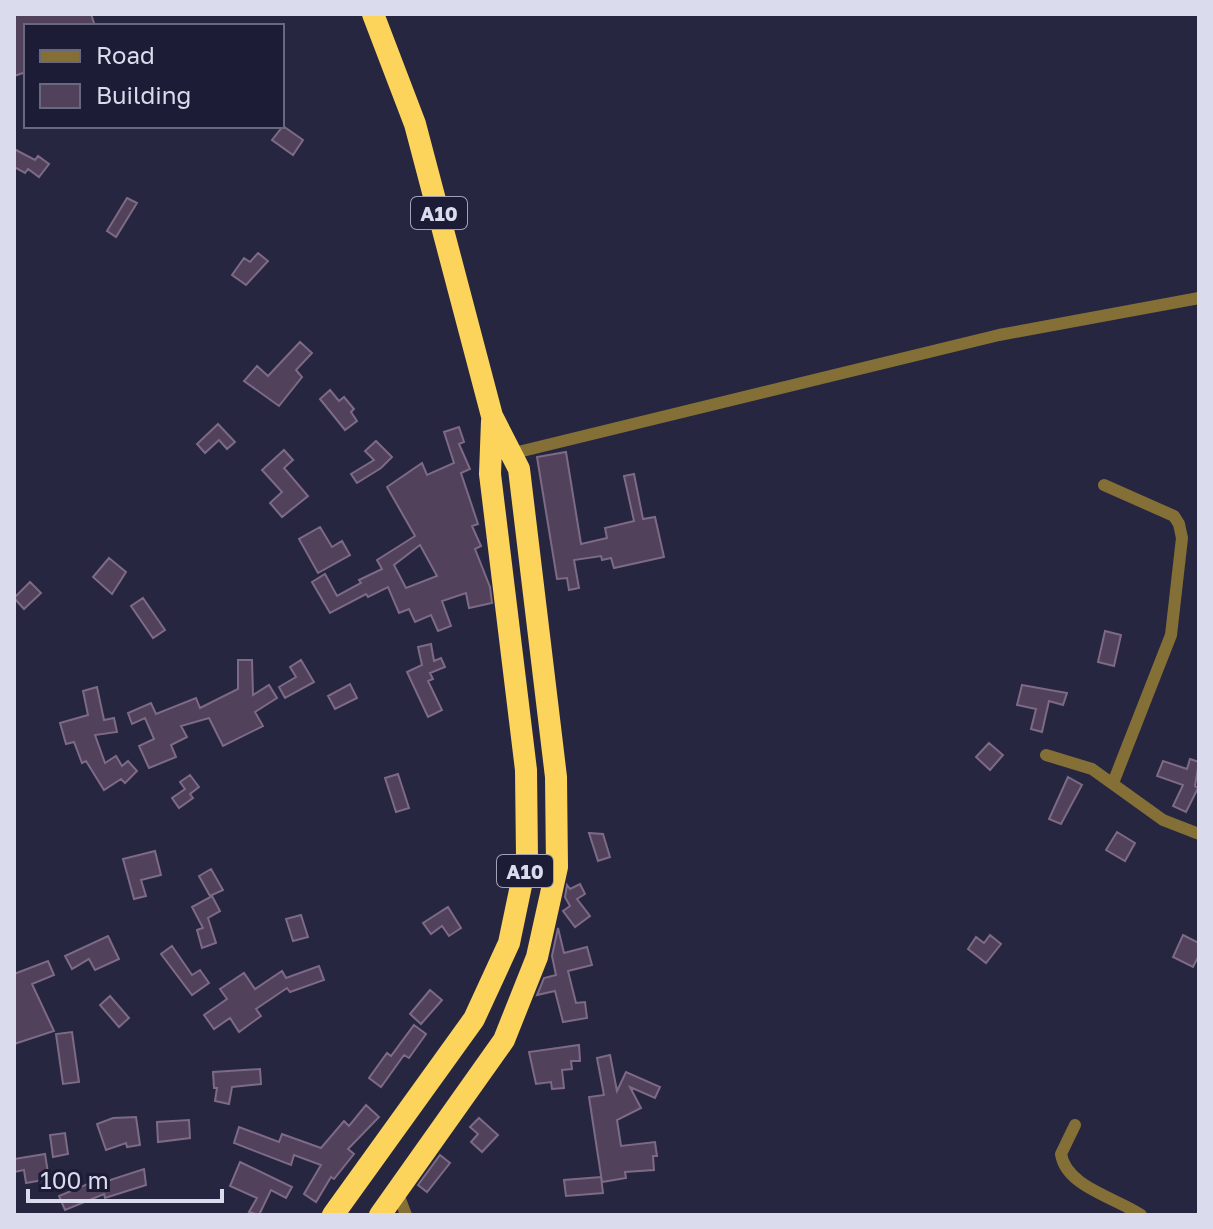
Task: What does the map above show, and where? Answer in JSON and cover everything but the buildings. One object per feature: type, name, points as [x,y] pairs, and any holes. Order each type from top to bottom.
[{"type":"highway","name":"A10","points":[[373,14],[415,124],[501,456],[519,469],[556,777],[557,867],[537,957],[504,1040],[393,1206]]},
{"type":"highway","name":"A10","points":[[333,1215],[474,1019],[509,943],[527,857],[526,770],[490,474],[501,456]]},
{"type":"highway","points":[[474,1019],[504,1040]]},
{"type":"highway","points":[[358,1180],[393,1206]]},
{"type":"street","points":[[501,456],[999,335],[1199,298]]},
{"type":"street","points":[[1104,485],[1174,516],[1182,538],[1171,635],[1113,783]]},
{"type":"street","points":[[1046,755],[1092,769],[1163,820],[1199,834]]},
{"type":"street","points":[[1075,1125],[1061,1154],[1067,1171],[1093,1191],[1122,1202],[1141,1215]]}]
